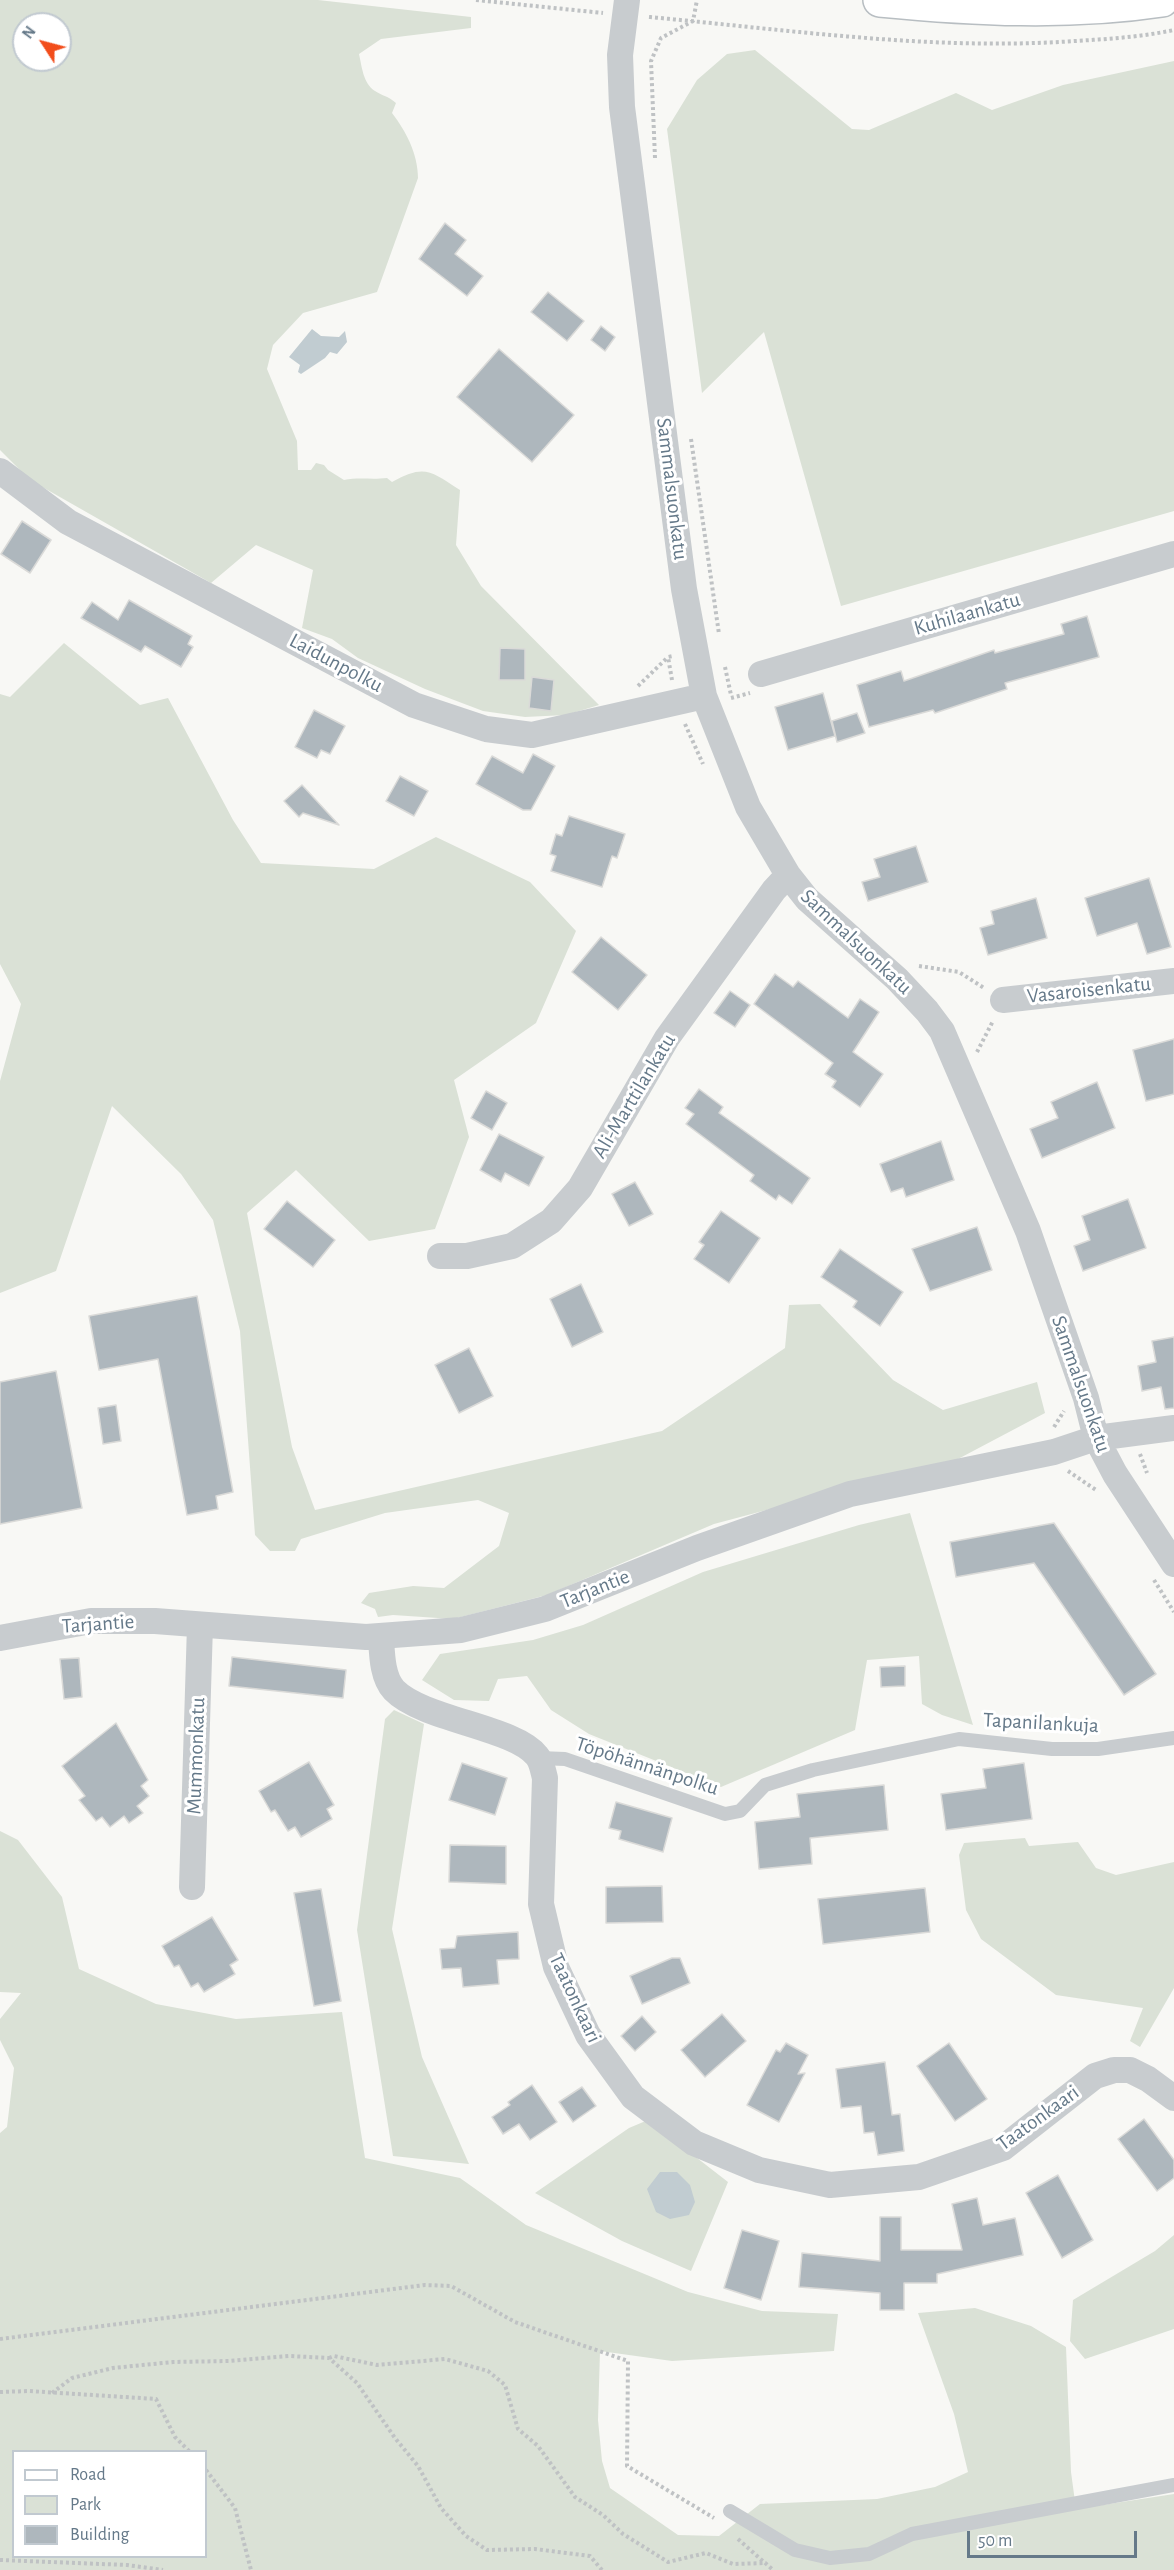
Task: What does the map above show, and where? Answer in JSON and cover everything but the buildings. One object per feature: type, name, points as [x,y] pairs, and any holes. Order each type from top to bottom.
[{"type":"main road","points":[[880,0],[958,8],[1162,0]]},
{"type":"street","name":"Sammalsuonkatu","points":[[626,8],[620,55],[622,107],[684,589],[704,696],[748,807],[788,875],[807,899],[897,979],[942,1031],[1028,1231],[1086,1398],[1096,1438],[1115,1474],[1174,1564]]},
{"type":"street","name":"Laidunpolku","points":[[0,471],[68,522],[414,705],[486,729],[532,735],[704,696]]},
{"type":"street","name":"Kuhilaankatu","points":[[760,674],[1174,554]]},
{"type":"street","name":"Ali-Marttilankatu","points":[[440,1256],[467,1256],[512,1246],[551,1221],[580,1188],[667,1038],[774,890],[788,875]]},
{"type":"street","name":"Vasaroisenkatu","points":[[1003,1000],[1174,981]]},
{"type":"street","name":"Tarjantie","points":[[0,1638],[91,1621],[200,1625],[381,1637],[461,1630],[545,1609],[697,1548],[850,1494],[1054,1452],[1096,1438],[1174,1428]]},
{"type":"street","name":"Mummonkatu","points":[[192,1887],[200,1625]]},
{"type":"street","points":[[381,1637],[386,1677],[394,1690],[432,1710],[519,1743],[539,1758]]},
{"type":"street","name":"Taatonkaari","points":[[539,1758],[545,1778],[541,1904],[556,1967],[588,2035],[633,2097],[694,2143],[759,2170],[830,2184],[919,2177],[1003,2148],[1095,2076],[1114,2070],[1130,2070],[1174,2097]]},
{"type":"lane","name":"Tapanilankuja","points":[[906,1749],[959,1739],[1052,1749],[1098,1749],[1174,1738]]},
{"type":"lane","name":"Töpöhännänpolku","points":[[539,1758],[566,1759],[725,1814],[740,1811],[765,1785],[906,1749]]},
{"type":"lane","points":[[730,2511],[795,2550],[830,2558],[869,2554],[912,2534],[1174,2484]]},
{"type":"path","points":[[476,0],[626,8],[693,21],[894,41],[1018,45],[1149,36],[1174,30]]},
{"type":"path","points":[[693,21],[697,0]]},
{"type":"path","points":[[656,170],[651,61],[661,38],[693,21]]},
{"type":"path","points":[[690,433],[721,648],[668,657],[676,703],[705,768]]},
{"type":"path","points":[[977,1052],[1003,1000]]},
{"type":"path","points":[[1066,1409],[1051,1433],[1054,1452],[1064,1468],[1101,1494]]},
{"type":"path","points":[[1149,1572],[1174,1612]]},
{"type":"path","points":[[0,2339],[425,2285],[451,2286],[515,2322],[628,2361],[627,2466],[723,2526]]},
{"type":"path","points":[[52,2393],[72,2378],[113,2368],[173,2362],[289,2356],[329,2358],[334,2356],[377,2365],[445,2359],[483,2369],[503,2383],[518,2429],[538,2446],[574,2497],[603,2516],[622,2533],[668,2562],[706,2553],[731,2564],[767,2563]]},
{"type":"path","points":[[329,2358],[357,2383],[394,2438],[418,2466],[441,2508],[466,2536],[487,2550],[535,2549],[590,2556],[602,2570]]},
{"type":"path","points":[[0,2392],[156,2399],[175,2437],[189,2450]]},
{"type":"path","points":[[207,2471],[236,2508],[251,2570]]},
{"type":"path","points":[[732,2533],[773,2570]]},
{"type":"path","points":[[0,2560],[127,2565],[163,2570]]},
{"type":"path","points":[[123,2570],[127,2565]]},
{"type":"green space","points":[[0,0],[318,0],[471,17],[471,28],[381,39],[359,54],[364,74],[371,88],[396,103],[392,113],[410,143],[416,160],[418,178],[377,292],[303,313],[273,345],[267,369],[297,441],[298,470],[311,470],[316,463],[324,465],[344,480],[387,478],[392,482],[412,473],[427,472],[460,490],[456,545],[481,586],[599,705],[566,715],[525,717],[483,711],[425,689],[358,658],[332,639],[302,628],[313,570],[256,545],[211,583],[30,480],[0,450]]},
{"type":"green space","points":[[755,50],[852,129],[869,130],[956,93],[992,110],[1063,85],[1174,61],[1174,511],[841,606],[764,332],[702,393],[667,129],[697,80],[727,54]]},
{"type":"green space","points":[[64,643],[140,705],[168,698],[233,820],[261,863],[374,869],[436,837],[530,882],[576,931],[536,1023],[454,1080],[469,1137],[435,1229],[369,1241],[296,1170],[247,1213],[292,1447],[315,1510],[662,1431],[785,1348],[789,1305],[820,1304],[893,1380],[943,1410],[1037,1382],[1045,1413],[958,1459],[714,1524],[547,1595],[453,1619],[393,1615],[378,1617],[375,1609],[361,1603],[369,1593],[413,1586],[444,1588],[499,1546],[509,1513],[478,1500],[385,1513],[301,1539],[295,1551],[270,1551],[255,1535],[240,1331],[213,1220],[181,1174],[112,1106],[56,1271],[0,1293],[0,1081],[21,1004],[0,964],[0,694],[10,697]]},
{"type":"green space","points":[[910,1513],[973,1725],[942,1715],[922,1704],[919,1656],[867,1660],[855,1730],[721,1787],[589,1734],[551,1710],[527,1676],[498,1679],[489,1701],[454,1700],[422,1680],[440,1654],[533,1640],[583,1625],[703,1572],[859,1525]]},
{"type":"green space","points":[[394,1710],[424,1724],[392,1929],[422,2057],[469,2164],[393,2156],[357,1930],[385,1719]]},
{"type":"green space","points":[[0,1831],[18,1840],[62,1897],[79,1969],[156,2004],[236,2019],[342,2012],[365,2158],[460,2178],[526,2225],[688,2292],[762,2311],[838,2314],[834,2351],[672,2361],[600,2351],[598,2420],[602,2461],[610,2488],[678,2535],[719,2536],[760,2504],[877,2499],[935,2487],[968,2472],[954,2414],[918,2313],[975,2308],[1031,2326],[1066,2347],[1071,2472],[1076,2509],[1174,2494],[1174,2570],[0,2570],[0,2133],[7,2127],[14,2068],[0,2040],[0,2019],[21,1993],[0,1992]]},
{"type":"green space","points":[[1025,1838],[1029,1846],[1078,1842],[1096,1868],[1116,1875],[1174,1862],[1174,1988],[1140,2047],[1130,2041],[1143,2008],[1056,1995],[981,1939],[966,1910],[959,1855],[964,1843]]},
{"type":"green space","points":[[648,2120],[728,2182],[691,2271],[622,2241],[535,2193],[629,2128]]},
{"type":"green space","points":[[1174,2235],[1174,2329],[1085,2359],[1070,2341],[1073,2300],[1155,2251]]},
{"type":"shaded area","points":[[312,329],[321,336],[339,337],[345,331],[347,342],[337,354],[330,352],[301,374],[298,372],[300,365],[289,357]]},
{"type":"shaded area","points":[[660,2172],[677,2172],[690,2185],[695,2202],[689,2215],[670,2219],[656,2212],[647,2189]]}]
